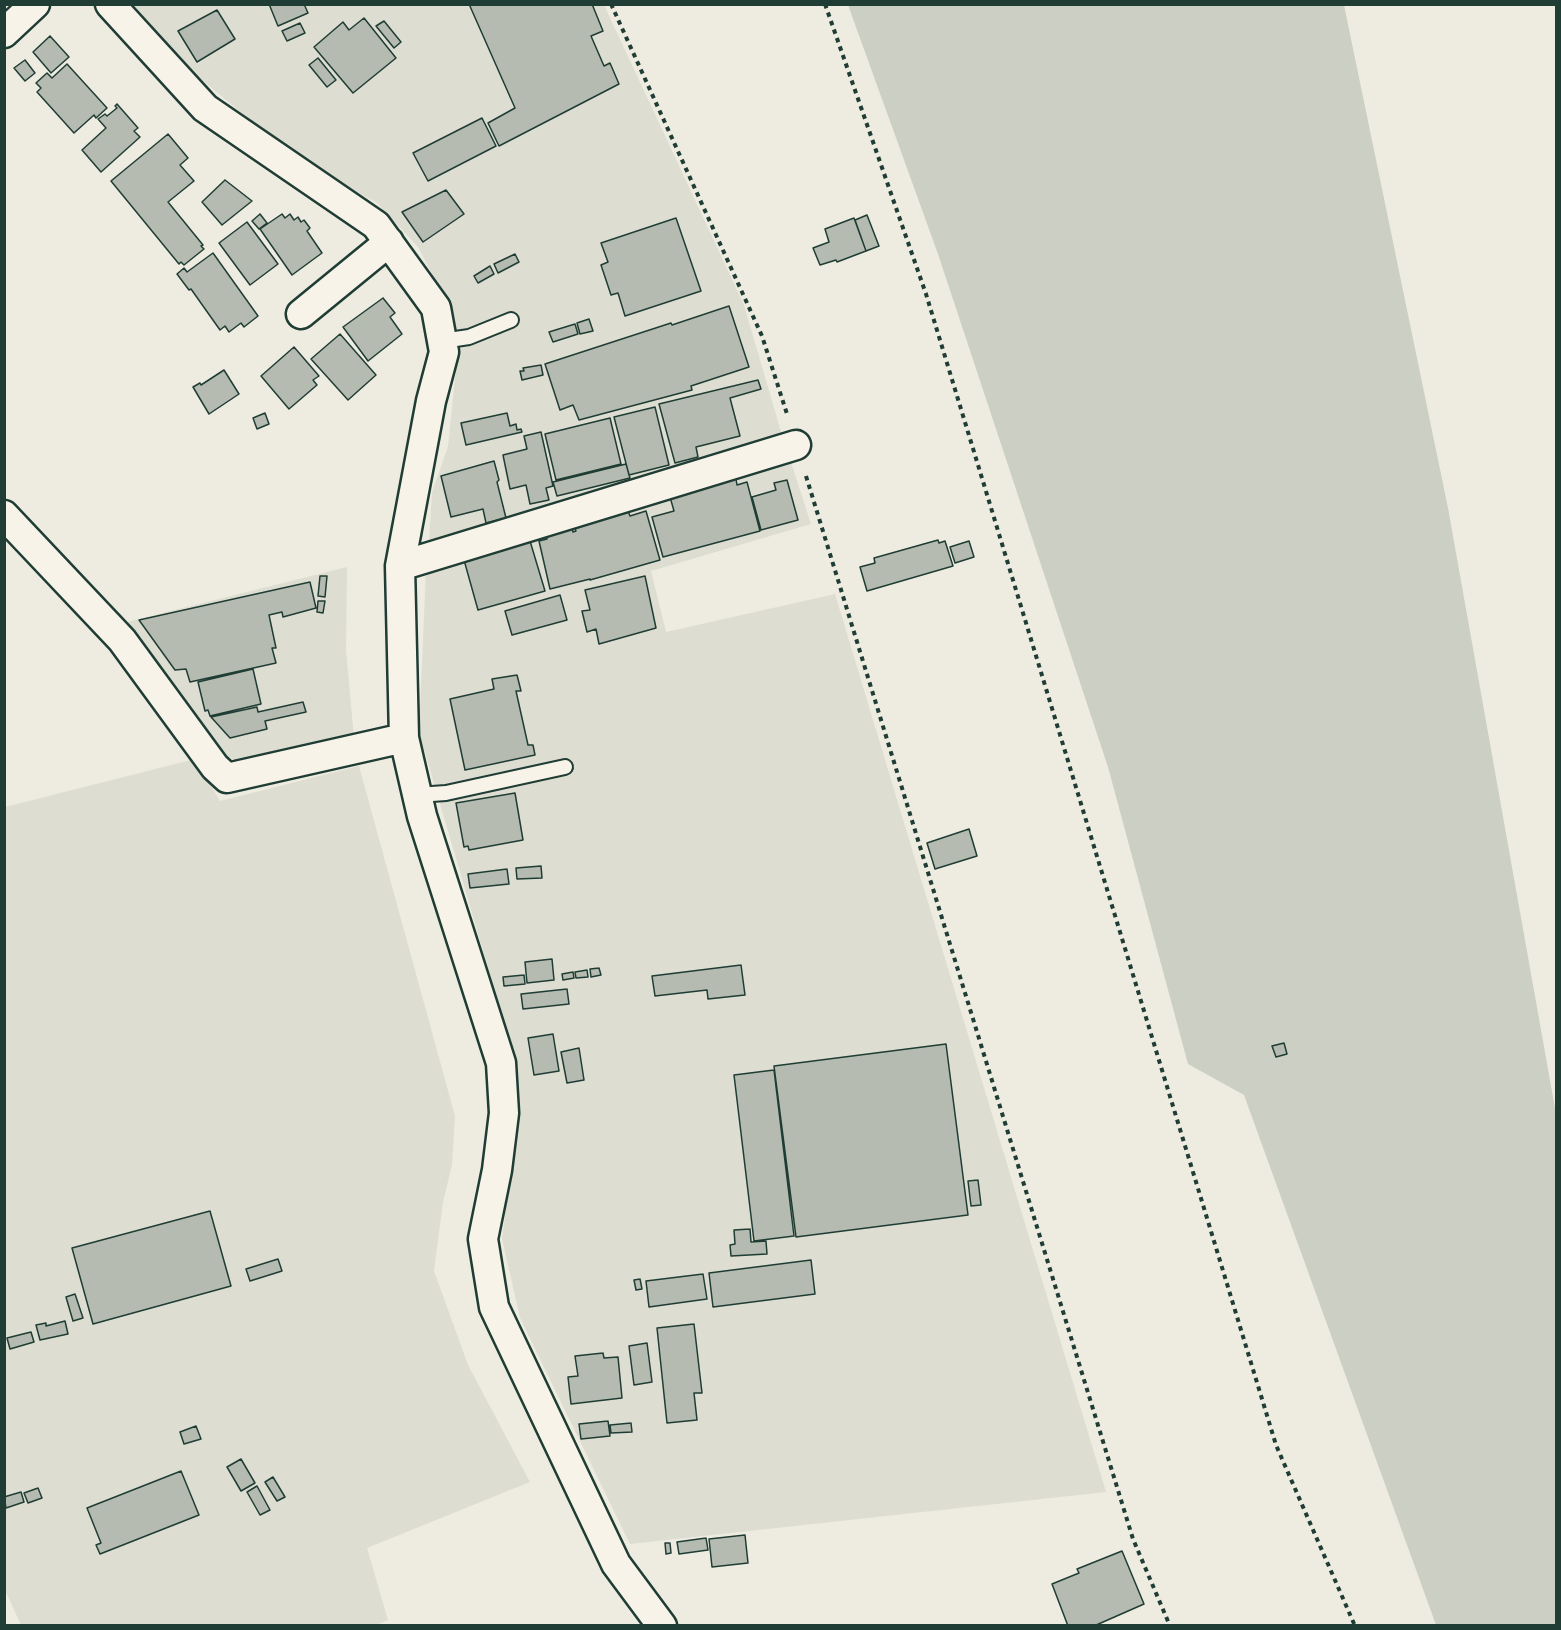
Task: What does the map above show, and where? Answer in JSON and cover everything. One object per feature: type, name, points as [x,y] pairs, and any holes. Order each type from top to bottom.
[{"type":"street","points":[[4,33],[34,4]]},
{"type":"street","points":[[110,4],[205,108],[376,225],[436,308],[444,352],[431,401],[400,566],[404,738],[422,816],[501,1063],[504,1113],[497,1170],[483,1239],[494,1306],[616,1564],[662,1626]]},
{"type":"street","points":[[301,314],[389,242]]},
{"type":"street","points":[[400,566],[796,445]]},
{"type":"street","points":[[4,515],[122,640],[215,768],[227,778],[404,738]]},
{"type":"lane","points":[[442,341],[469,338],[511,320]]},
{"type":"lane","points":[[417,795],[446,793],[565,768]]},
{"type":"path","points":[[611,4],[762,336],[1133,1539],[1170,1626]]},
{"type":"path","points":[[825,4],[926,294],[1276,1445],[1355,1626]]},
{"type":"shaded area","points":[[134,5],[604,5],[744,305],[784,442],[429,541],[432,492],[448,447],[457,359],[453,314],[418,247],[376,202],[303,164],[161,46]]},
{"type":"shaded area","points":[[848,5],[1344,5],[1448,508],[1556,1114],[1556,1625],[1436,1625],[1244,1095],[1188,1064],[1108,767],[938,254]]},
{"type":"shaded area","points":[[790,459],[811,524],[651,571],[666,632],[835,594],[1106,1492],[630,1544],[520,1318],[502,1239],[517,1121],[510,1043],[419,732],[426,570]]},
{"type":"shaded area","points":[[347,567],[346,650],[354,738],[244,764],[213,750],[119,624]]},
{"type":"shaded area","points":[[195,759],[220,801],[359,766],[455,1116],[452,1165],[443,1202],[434,1271],[468,1365],[530,1482],[367,1548],[388,1620],[376,1625],[21,1625],[5,1590],[5,807]]},
{"type":"building","points":[[269,4],[304,4],[308,13],[278,26]]},
{"type":"building","points":[[469,4],[592,4],[603,31],[591,36],[604,66],[610,63],[619,84],[499,146],[488,123],[515,108]]},
{"type":"building","points":[[217,10],[235,39],[197,62],[178,31]]},
{"type":"building","points":[[364,18],[396,58],[353,93],[314,47],[343,22],[349,30]]},
{"type":"building","points":[[384,21],[401,42],[394,48],[376,26]]},
{"type":"building","points":[[300,23],[305,33],[287,41],[282,31]]},
{"type":"building","points":[[50,36],[69,57],[51,73],[33,52]]},
{"type":"building","points":[[318,58],[336,80],[327,87],[309,65]]},
{"type":"building","points":[[25,60],[35,73],[25,81],[14,68]]},
{"type":"building","points":[[67,64],[107,108],[96,118],[94,115],[74,133],[37,92],[41,88],[36,83],[47,73],[52,78]]},
{"type":"building","points":[[117,104],[138,128],[134,131],[140,137],[101,172],[82,150],[106,128],[98,119],[105,114],[107,116],[117,108],[115,106]]},
{"type":"building","points":[[482,118],[496,146],[428,181],[413,153]]},
{"type":"building","points":[[168,134],[188,158],[180,165],[194,181],[168,202],[204,249],[184,265],[181,262],[179,264],[111,181]]},
{"type":"building","points":[[225,180],[252,201],[222,225],[202,202]]},
{"type":"building","points":[[446,190],[464,214],[423,242],[402,212]]},
{"type":"building","points":[[260,214],[267,223],[259,229],[252,221]]},
{"type":"building","points":[[282,214],[285,218],[290,214],[294,220],[298,217],[301,222],[304,220],[310,228],[307,231],[322,253],[292,275],[260,229]]},
{"type":"building","points":[[867,215],[879,246],[866,251],[855,220]]},
{"type":"building","points":[[676,218],[701,291],[625,316],[618,293],[611,295],[601,265],[608,262],[601,243]]},
{"type":"building","points":[[854,218],[866,251],[837,262],[836,260],[820,265],[813,248],[829,242],[825,229]]},
{"type":"building","points":[[247,222],[278,264],[250,285],[219,243]]},
{"type":"building","points":[[213,253],[258,316],[244,327],[241,323],[229,332],[225,326],[220,330],[191,289],[189,290],[177,274],[184,268],[187,272]]},
{"type":"building","points":[[515,254],[519,262],[498,273],[494,264]]},
{"type":"building","points":[[490,266],[494,274],[478,283],[474,276]]},
{"type":"building","points":[[383,298],[395,313],[390,317],[402,334],[368,361],[343,327]]},
{"type":"building","points":[[729,306],[749,367],[691,386],[692,390],[579,420],[573,405],[560,410],[545,364]]},
{"type":"building","points":[[589,319],[593,331],[580,334],[577,323]]},
{"type":"building","points":[[575,324],[578,334],[553,342],[549,332]]},
{"type":"building","points":[[340,334],[376,375],[348,400],[311,359]]},
{"type":"building","points":[[294,347],[319,376],[313,380],[317,385],[289,409],[261,376]]},
{"type":"building","points":[[541,365],[543,375],[522,380],[520,371],[524,371],[523,368]]},
{"type":"building","points":[[224,370],[239,394],[209,414],[193,387],[200,383],[201,385]]},
{"type":"building","points":[[758,380],[761,389],[730,398],[740,436],[696,447],[698,457],[675,463],[659,404]]},
{"type":"building","points":[[655,407],[669,465],[629,475],[614,417]]},
{"type":"building","points":[[265,413],[269,424],[257,429],[253,418]]},
{"type":"building","points":[[507,413],[510,426],[516,424],[517,430],[521,429],[522,432],[466,445],[461,423]]},
{"type":"building","points":[[610,418],[621,464],[556,480],[545,434]]},
{"type":"building","points":[[541,432],[553,486],[546,488],[549,500],[530,504],[526,485],[510,489],[503,455],[527,449],[524,436]]},
{"type":"building","points":[[494,461],[506,518],[486,523],[483,509],[451,517],[441,476]]},
{"type":"building","points":[[626,464],[630,478],[557,496],[553,482]]},
{"type":"building","points":[[736,479],[737,485],[747,482],[760,531],[663,557],[652,517],[674,511],[670,497]]},
{"type":"building","points":[[787,480],[798,520],[761,530],[752,497],[776,490],[774,483]]},
{"type":"building","points":[[628,511],[630,516],[646,511],[660,560],[550,589],[539,541],[547,539],[546,535],[572,528],[573,532],[576,531],[574,526]]},
{"type":"building","points":[[938,540],[939,543],[945,541],[953,566],[867,591],[860,567],[875,563],[874,558]]},
{"type":"building","points":[[530,541],[545,591],[478,610],[464,560]]},
{"type":"building","points":[[969,541],[974,557],[955,563],[950,547]]},
{"type":"building","points":[[320,576],[327,576],[325,597],[318,596]]},
{"type":"building","points":[[645,576],[656,628],[599,644],[596,629],[587,632],[582,611],[590,610],[585,590]]},
{"type":"building","points":[[310,582],[316,608],[283,617],[282,612],[269,615],[276,648],[272,648],[276,663],[190,682],[186,669],[175,670],[139,620]]},
{"type":"building","points":[[560,595],[567,620],[512,635],[505,611]]},
{"type":"building","points":[[318,601],[325,601],[323,613],[317,612]]},
{"type":"building","points":[[253,669],[261,704],[210,716],[208,710],[205,711],[198,682]]},
{"type":"building","points":[[517,675],[521,691],[516,691],[528,745],[533,745],[535,755],[465,770],[450,699],[494,689],[492,679]]},
{"type":"building","points":[[303,702],[306,712],[265,721],[267,729],[230,738],[211,717],[257,707],[258,712]]},
{"type":"building","points":[[515,793],[523,840],[469,850],[468,846],[464,847],[456,803]]},
{"type":"building","points":[[969,829],[977,856],[935,869],[927,843]]},
{"type":"building","points":[[541,866],[542,878],[517,879],[516,868]]},
{"type":"building","points":[[507,869],[509,884],[470,888],[468,874]]},
{"type":"building","points":[[552,959],[554,980],[527,983],[525,962]]},
{"type":"building","points":[[741,965],[745,995],[708,999],[707,990],[655,996],[652,976]]},
{"type":"building","points":[[599,968],[601,975],[591,977],[590,969]]},
{"type":"building","points":[[587,970],[588,977],[576,978],[575,972]]},
{"type":"building","points":[[573,972],[574,978],[563,980],[562,974]]},
{"type":"building","points":[[524,975],[525,984],[504,986],[503,977]]},
{"type":"building","points":[[567,989],[569,1004],[523,1009],[521,994]]},
{"type":"building","points":[[553,1034],[559,1071],[534,1075],[528,1038]]},
{"type":"building","points":[[1284,1043],[1287,1054],[1276,1057],[1272,1046]]},
{"type":"building","points":[[946,1044],[968,1215],[796,1237],[774,1066]]},
{"type":"building","points":[[579,1048],[584,1080],[567,1083],[561,1052]]},
{"type":"building","points":[[774,1070],[794,1236],[754,1241],[734,1075]]},
{"type":"building","points":[[978,1180],[981,1205],[971,1206],[968,1181]]},
{"type":"building","points":[[210,1211],[231,1286],[93,1324],[72,1248]]},
{"type":"building","points":[[750,1229],[751,1242],[766,1241],[767,1254],[731,1256],[730,1245],[735,1244],[734,1230]]},
{"type":"building","points":[[278,1259],[282,1271],[250,1281],[246,1269]]},
{"type":"building","points":[[811,1260],[815,1294],[713,1307],[709,1273]]},
{"type":"building","points":[[703,1274],[707,1299],[649,1307],[646,1281]]},
{"type":"building","points":[[640,1279],[642,1289],[636,1290],[634,1280]]},
{"type":"building","points":[[75,1294],[83,1318],[73,1321],[66,1297]]},
{"type":"building","points":[[65,1321],[68,1334],[40,1340],[36,1325],[46,1323],[46,1326]]},
{"type":"building","points":[[694,1324],[702,1393],[694,1393],[697,1420],[667,1423],[657,1328]]},
{"type":"building","points":[[31,1332],[34,1342],[10,1349],[7,1338]]},
{"type":"building","points":[[647,1343],[652,1382],[634,1385],[629,1346]]},
{"type":"building","points":[[603,1353],[604,1358],[618,1357],[622,1398],[571,1404],[568,1377],[578,1376],[575,1356]]},
{"type":"building","points":[[608,1421],[610,1436],[581,1439],[579,1424]]},
{"type":"building","points":[[631,1423],[632,1432],[611,1433],[610,1425]]},
{"type":"building","points":[[196,1426],[201,1439],[184,1444],[180,1432]]},
{"type":"building","points":[[241,1459],[255,1483],[241,1491],[227,1467]]},
{"type":"building","points":[[181,1471],[199,1515],[100,1554],[96,1545],[101,1543],[87,1508]]},
{"type":"building","points":[[273,1477],[285,1497],[277,1501],[265,1482]]},
{"type":"building","points":[[257,1486],[270,1510],[260,1515],[247,1492]]},
{"type":"building","points":[[38,1488],[42,1498],[28,1503],[24,1493]]},
{"type":"building","points":[[21,1492],[24,1502],[6,1508],[4,1497]]},
{"type":"building","points":[[745,1535],[748,1563],[712,1567],[709,1539]]},
{"type":"building","points":[[706,1538],[708,1550],[679,1554],[677,1542]]},
{"type":"building","points":[[665,1543],[670,1543],[671,1553],[666,1554]]},
{"type":"building","points":[[1122,1551],[1144,1604],[1094,1626],[1068,1626],[1052,1584],[1079,1573],[1077,1569]]}]
